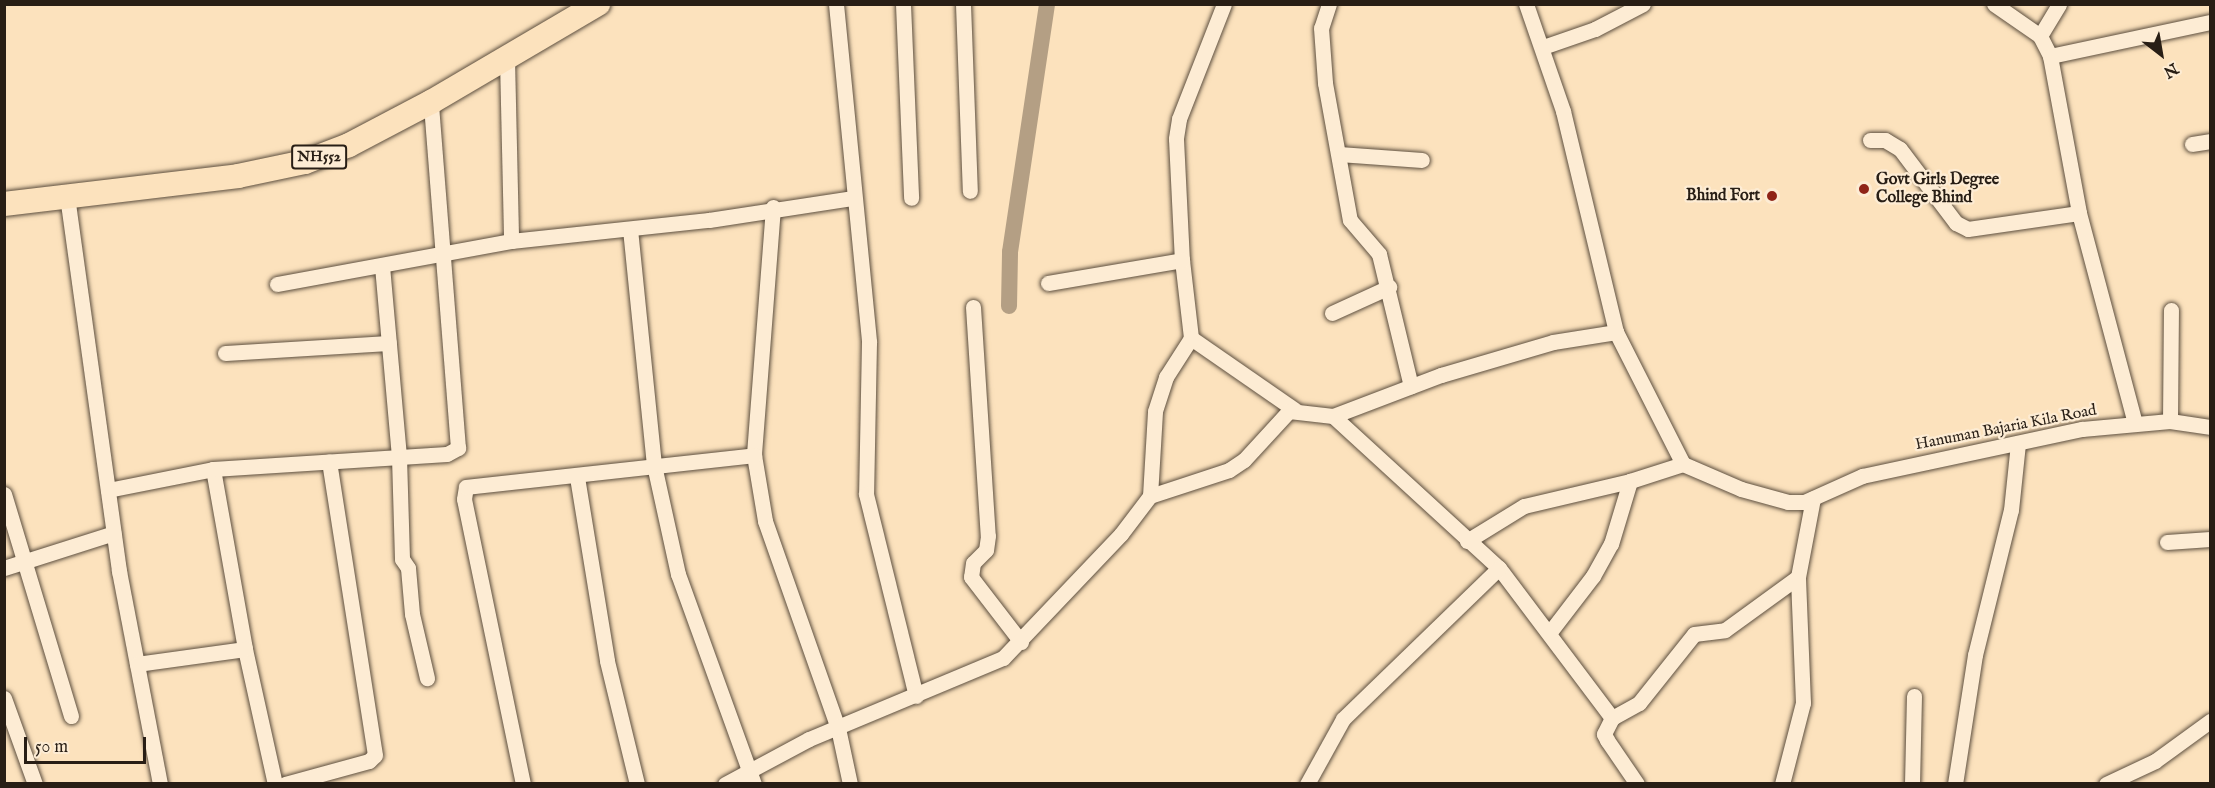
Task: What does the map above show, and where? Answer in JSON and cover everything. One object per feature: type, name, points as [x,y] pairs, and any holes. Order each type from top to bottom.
[{"type":"highway","name":"NH552","points":[[4,204],[238,176],[294,165],[349,145],[431,102],[598,4]]},
{"type":"street","points":[[836,4],[853,198],[869,342],[866,494],[916,696]]},
{"type":"street","points":[[903,4],[911,198]]},
{"type":"street","points":[[963,4],[970,192]]},
{"type":"street","points":[[725,783],[752,777],[838,728],[1003,658],[1021,642],[1121,534],[1150,496],[1155,411],[1166,377],[1191,338],[1182,260],[1176,166],[1179,119],[1224,4]]},
{"type":"street","points":[[1329,4],[1321,28],[1325,83],[1350,220],[1374,246],[1389,287],[1412,386]]},
{"type":"street","points":[[1467,541],[1524,506],[1630,481],[1683,464],[1616,332],[1563,111],[1543,47],[1526,4]]},
{"type":"street","points":[[1543,47],[1595,29],[1644,4]]},
{"type":"street","points":[[1994,4],[2040,36],[2050,56],[2079,213],[2135,423]]},
{"type":"street","points":[[2040,36],[2059,4]]},
{"type":"street","points":[[2050,56],[2211,22]]},
{"type":"street","points":[[507,59],[512,241]]},
{"type":"street","points":[[108,490],[213,469],[455,452],[459,443],[431,102]]},
{"type":"street","points":[[1870,140],[1885,140],[1900,149],[1956,223],[1968,230],[2079,213]]},
{"type":"street","points":[[2192,144],[2211,141]]},
{"type":"street","points":[[1339,154],[1422,160]]},
{"type":"street","points":[[67,196],[114,533],[160,783]]},
{"type":"street","points":[[277,284],[442,256],[512,241],[630,229],[773,207],[853,198]]},
{"type":"street","points":[[773,207],[754,455],[765,521],[838,728],[850,783]]},
{"type":"street","points":[[630,229],[654,465],[678,574],[752,777]]},
{"type":"street","points":[[1048,283],[1182,260]]},
{"type":"street","points":[[382,266],[399,457],[402,559],[408,568],[412,614],[426,678]]},
{"type":"street","points":[[1332,314],[1389,287]]},
{"type":"street","points":[[973,307],[988,536],[986,550],[973,563],[971,577],[1021,642]]},
{"type":"street","points":[[2170,421],[2171,310]]},
{"type":"street","points":[[1191,338],[1295,410],[1333,416],[1412,386],[1553,342],[1616,332]]},
{"type":"street","points":[[225,353],[389,343]]},
{"type":"street","points":[[1150,496],[1229,470],[1244,459],[1281,416],[1295,410]]},
{"type":"street","points":[[1333,416],[1499,568],[1550,632],[1612,718]]},
{"type":"street","name":"Hanuman Bajaria Kila Road","points":[[1683,464],[1741,489],[1788,502],[1804,502],[1862,476],[2018,443],[2135,423],[2170,421],[2211,427]]},
{"type":"street","points":[[1955,783],[1975,655],[2011,510],[2018,443]]},
{"type":"street","points":[[523,783],[465,493],[466,487],[577,477],[654,465],[754,455]]},
{"type":"street","points":[[285,783],[369,761],[375,755],[329,462]]},
{"type":"street","points":[[213,469],[245,649],[275,783]]},
{"type":"street","points":[[577,477],[607,661],[637,783]]},
{"type":"street","points":[[1550,632],[1593,576],[1611,544],[1630,481]]},
{"type":"street","points":[[4,494],[22,562],[71,716]]},
{"type":"street","points":[[1782,783],[1803,703],[1798,577],[1813,498]]},
{"type":"street","points":[[4,568],[114,533]]},
{"type":"street","points":[[2167,542],[2211,539]]},
{"type":"street","points":[[1307,783],[1343,719],[1499,568]]},
{"type":"street","points":[[1637,783],[1606,740],[1605,734],[1612,718],[1639,704],[1694,634],[1725,630],[1798,577]]},
{"type":"street","points":[[137,664],[245,649]]},
{"type":"street","points":[[1912,783],[1914,696]]},
{"type":"street","points":[[4,698],[35,783]]},
{"type":"street","points":[[2106,783],[2155,761],[2211,721]]},
{"type":"waterway","points":[[1009,306],[1010,252],[1047,4]]},
{"type":"place","name":"Govt Girls Degree College Bhind","points":[[1864,189]]},
{"type":"place","name":"Bhind Fort","points":[[1772,196]]}]
